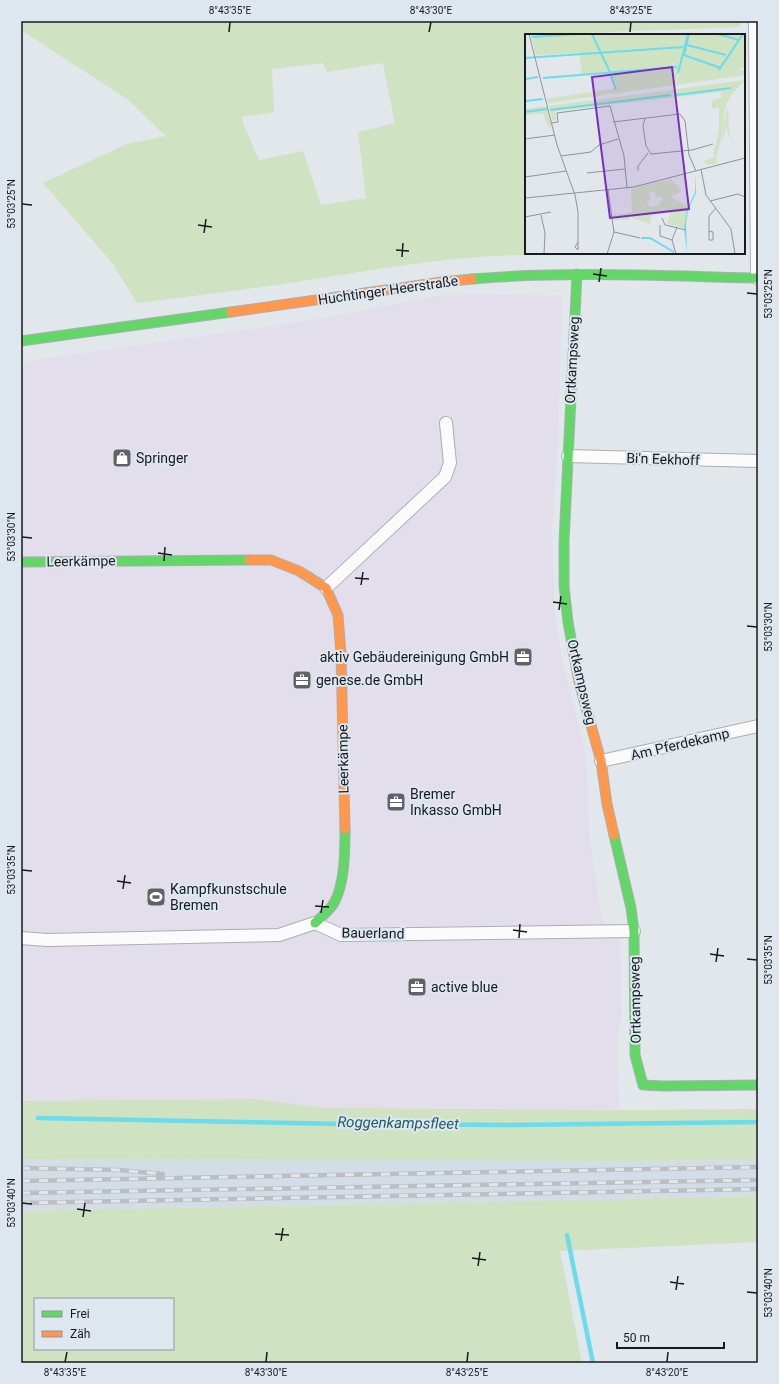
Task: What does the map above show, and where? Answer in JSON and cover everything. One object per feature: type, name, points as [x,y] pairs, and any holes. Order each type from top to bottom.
[{"type":"street","points":[[755,21],[757,278]]},
{"type":"street","name":"Huchtinger Heerstraße","points":[[21,341],[442,282],[508,276],[577,274],[757,278]]},
{"type":"street","name":"Ortkampsweg","points":[[577,274],[564,542],[564,586],[568,622],[580,682],[601,761],[607,804],[631,908],[634,931],[636,1055],[643,1085],[758,1085]]},
{"type":"street","points":[[326,588],[445,477],[450,463],[446,423]]},
{"type":"street","name":"Bi'n Eekhoff","points":[[568,456],[758,461]]},
{"type":"street","name":"Leerkämpe","points":[[21,562],[271,560],[299,571],[326,588],[338,615],[341,654],[345,854],[341,882],[334,903],[315,923]]},
{"type":"street","name":"Am Pferdekamp","points":[[601,761],[758,726]]},
{"type":"street","points":[[21,938],[47,940],[279,935],[315,923]]},
{"type":"street","name":"Bauerland","points":[[315,923],[341,935],[634,931]]},
{"type":"shaded area","points":[[507,294],[562,296],[558,441],[552,529],[555,612],[563,665],[586,755],[590,841],[602,919],[620,938],[622,1020],[617,1032],[619,1109],[325,1108],[255,1099],[21,1101],[21,362],[307,321],[443,295]]},
{"type":"shaded area","points":[[21,1159],[758,1160],[758,1196],[21,1211]]},
{"type":"green space","points":[[21,21],[741,21],[740,27],[525,34],[525,254],[541,255],[512,255],[454,259],[137,303],[113,264],[43,183],[127,144],[166,136],[127,99],[21,30]],"holes":[[[323,63],[327,72],[383,63],[395,123],[358,132],[366,198],[321,205],[303,151],[259,160],[243,123],[242,117],[274,112],[272,69]]]},
{"type":"green space","points":[[255,1099],[325,1108],[637,1110],[758,1109],[758,1160],[21,1159],[21,1101]]},
{"type":"green space","points":[[758,1196],[758,1242],[560,1251],[582,1363],[21,1363],[21,1211]]},
{"type":"waterway","name":"Roggenkampsfleet","points":[[38,1118],[343,1124],[511,1125],[758,1122]]},
{"type":"waterway","points":[[567,1235],[593,1363]]},
{"type":"railway","points":[[21,1181],[758,1167]]},
{"type":"railway","points":[[21,1168],[118,1170],[163,1174]]},
{"type":"railway","points":[[21,1193],[758,1180]]},
{"type":"railway","points":[[21,1203],[758,1189]]},
{"type":"traffic: fast","points":[[574,655],[568,622],[564,586],[564,542],[577,274]]},
{"type":"traffic: fast","points":[[472,279],[543,275],[651,275],[758,278]]},
{"type":"traffic: fast","points":[[21,341],[231,312]]},
{"type":"traffic: fast","points":[[21,562],[249,560]]},
{"type":"traffic: fast","points":[[315,923],[330,908],[338,895],[344,867],[345,829]]},
{"type":"traffic: fast","points":[[614,835],[631,908],[634,931],[635,1055],[643,1085],[758,1085]]},
{"type":"traffic: slow","points":[[231,312],[472,279]]},
{"type":"traffic: slow","points":[[249,560],[271,560],[299,571],[326,588],[338,615],[341,654],[345,829]]},
{"type":"traffic: slow","points":[[574,655],[579,682],[601,761],[607,804],[614,835]]},
{"type":"place","name":"Springer","points":[[122,458]]},
{"type":"place","name":"aktiv Gebäudereinigung GmbH","points":[[523,657]]},
{"type":"place","name":"genese.de GmbH","points":[[302,680]]},
{"type":"place","name":"Bremer Inkasso GmbH","points":[[396,802]]},
{"type":"place","name":"Kampfkunstschule Bremen","points":[[156,897]]},
{"type":"place","name":"active blue","points":[[417,987]]}]
